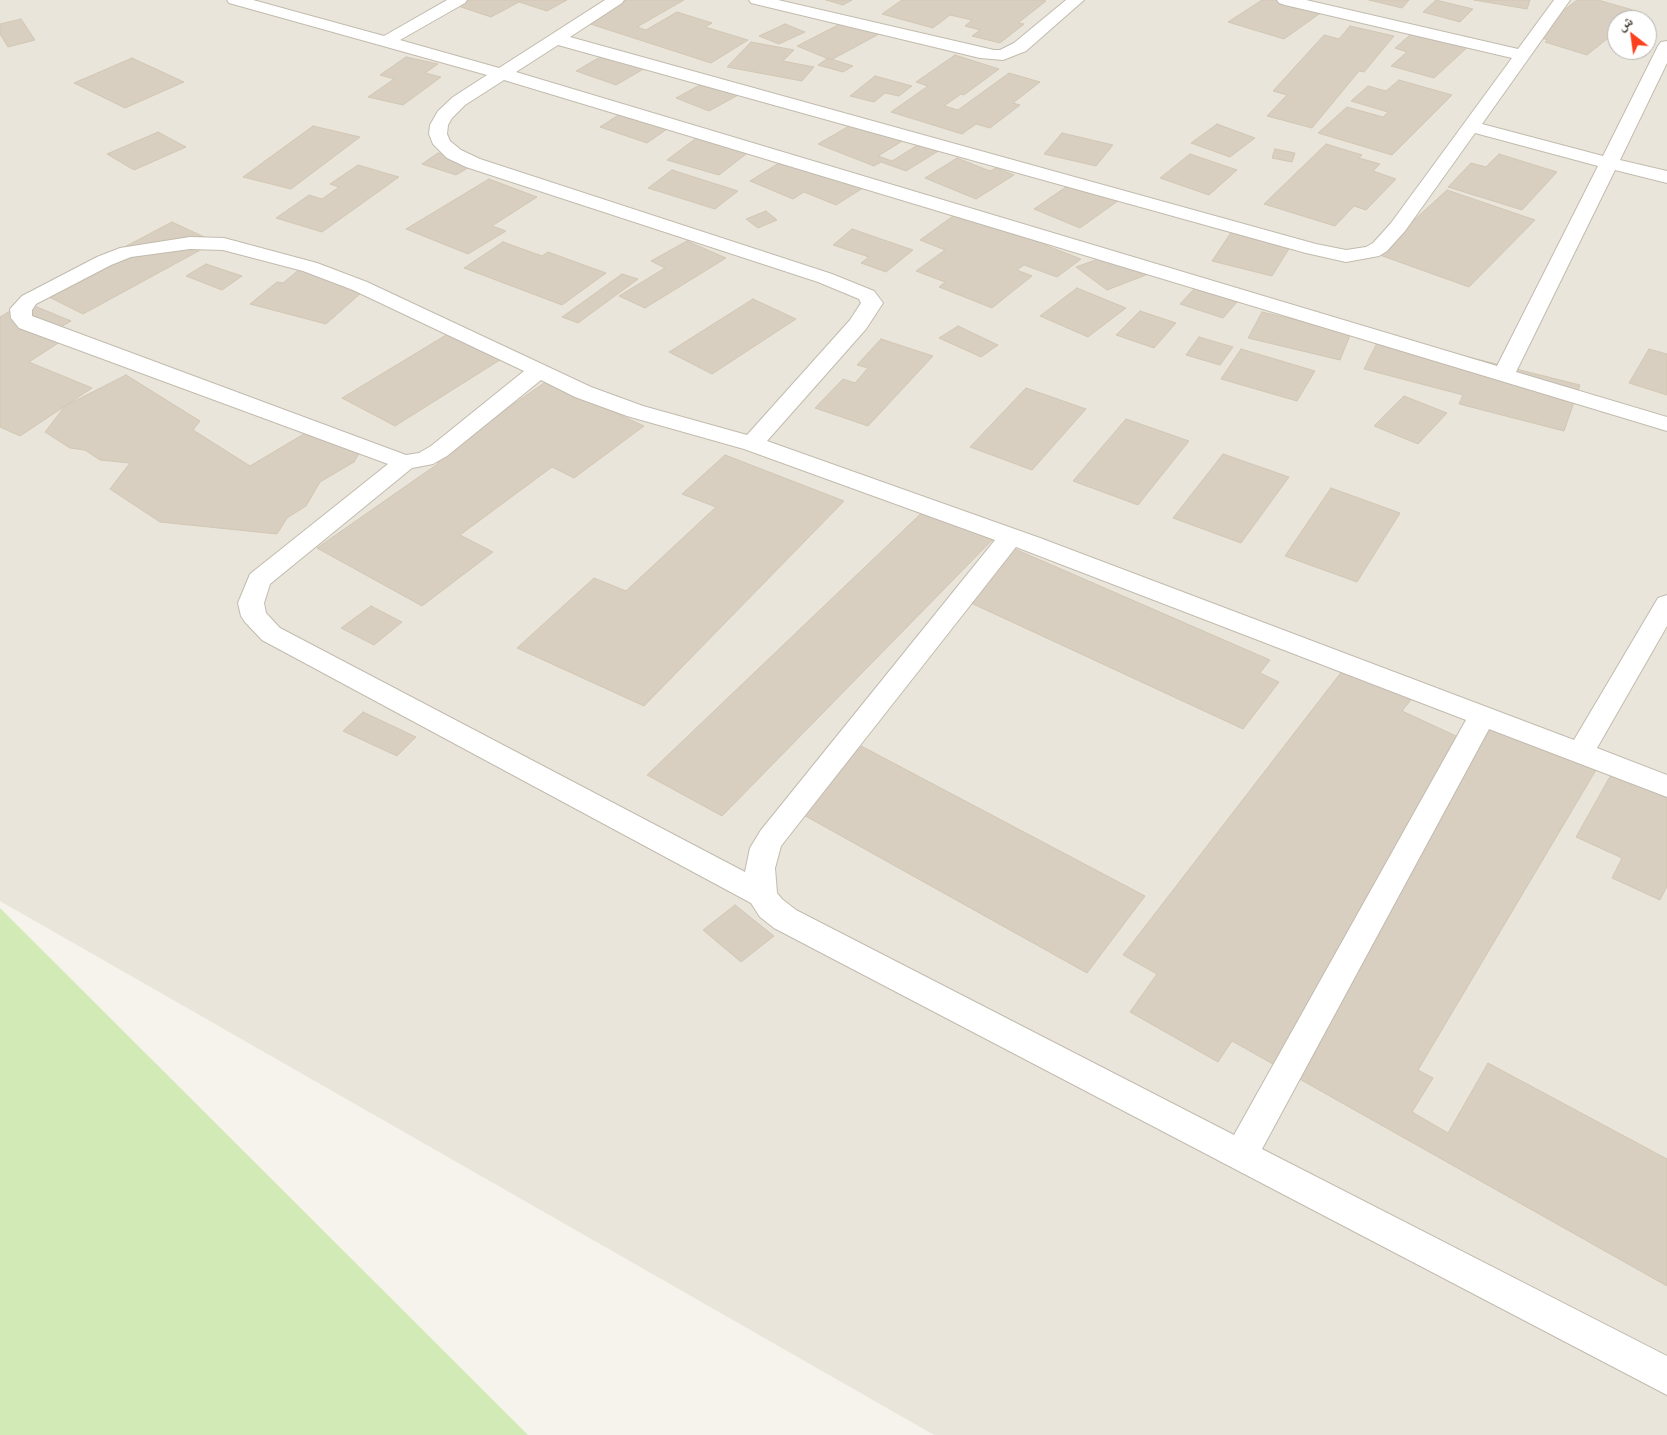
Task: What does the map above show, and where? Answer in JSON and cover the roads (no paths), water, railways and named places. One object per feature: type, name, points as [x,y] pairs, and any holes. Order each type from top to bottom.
[{"type":"street","points":[[235,0],[502,74],[1667,424]]},
{"type":"street","points":[[386,42],[459,0]]},
{"type":"street","points":[[616,0],[459,101],[444,115],[439,125],[438,134],[442,144],[454,154],[473,163],[825,278],[862,292],[870,299],[872,303],[869,310],[858,324],[752,444]]},
{"type":"street","points":[[766,1],[994,55],[1003,54],[1020,47],[1076,0]]},
{"type":"street","points":[[1285,0],[1522,55]]},
{"type":"street","points":[[557,39],[1256,233],[1346,256],[1372,252],[1380,247],[1398,227],[1562,0]]},
{"type":"street","points":[[1504,374],[1667,46]]},
{"type":"street","points":[[1470,126],[1667,177]]},
{"type":"street","points":[[539,370],[439,451],[425,459],[405,462],[340,440],[27,323],[22,318],[21,309],[29,300],[104,261],[127,252],[163,246],[190,243],[224,244],[310,266],[360,286],[539,370],[583,392],[635,411],[752,444],[1011,537],[1667,786]]},
{"type":"street","points":[[405,462],[259,580],[251,603],[254,616],[271,634],[762,895],[771,908],[785,919],[1667,1376]]},
{"type":"street","points":[[762,895],[760,868],[765,848],[771,838],[1011,537]]},
{"type":"street","points":[[1580,753],[1667,604]]},
{"type":"street","points":[[1240,1155],[1482,716]]}]
